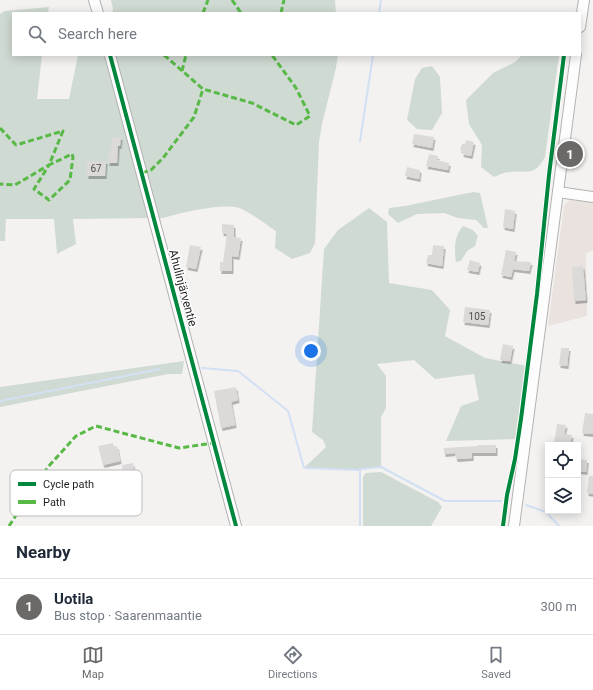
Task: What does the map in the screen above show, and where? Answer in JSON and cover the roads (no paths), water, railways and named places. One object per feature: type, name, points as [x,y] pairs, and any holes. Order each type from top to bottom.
[{"type":"street","points":[[94,0],[98,12]]},
{"type":"street","points":[[581,20],[584,0]]},
{"type":"street","name":"Ahulinjärventie","points":[[110,56],[236,526]]},
{"type":"street","points":[[514,526],[576,56]]},
{"type":"street","points":[[558,192],[593,197]]},
{"type":"waterway","points":[[379,12],[381,0]]},
{"type":"waterway","points":[[360,141],[373,56]]},
{"type":"waterway","points":[[202,368],[238,371],[288,411],[304,468],[360,470],[360,526]]},
{"type":"waterway","points":[[0,401],[160,369]]},
{"type":"waterway","points":[[360,469],[381,467],[445,501],[501,501]]},
{"type":"waterway","points":[[526,505],[546,512],[559,526]]},
{"type":"place","name":"Uotila","points":[[570,154]]}]
